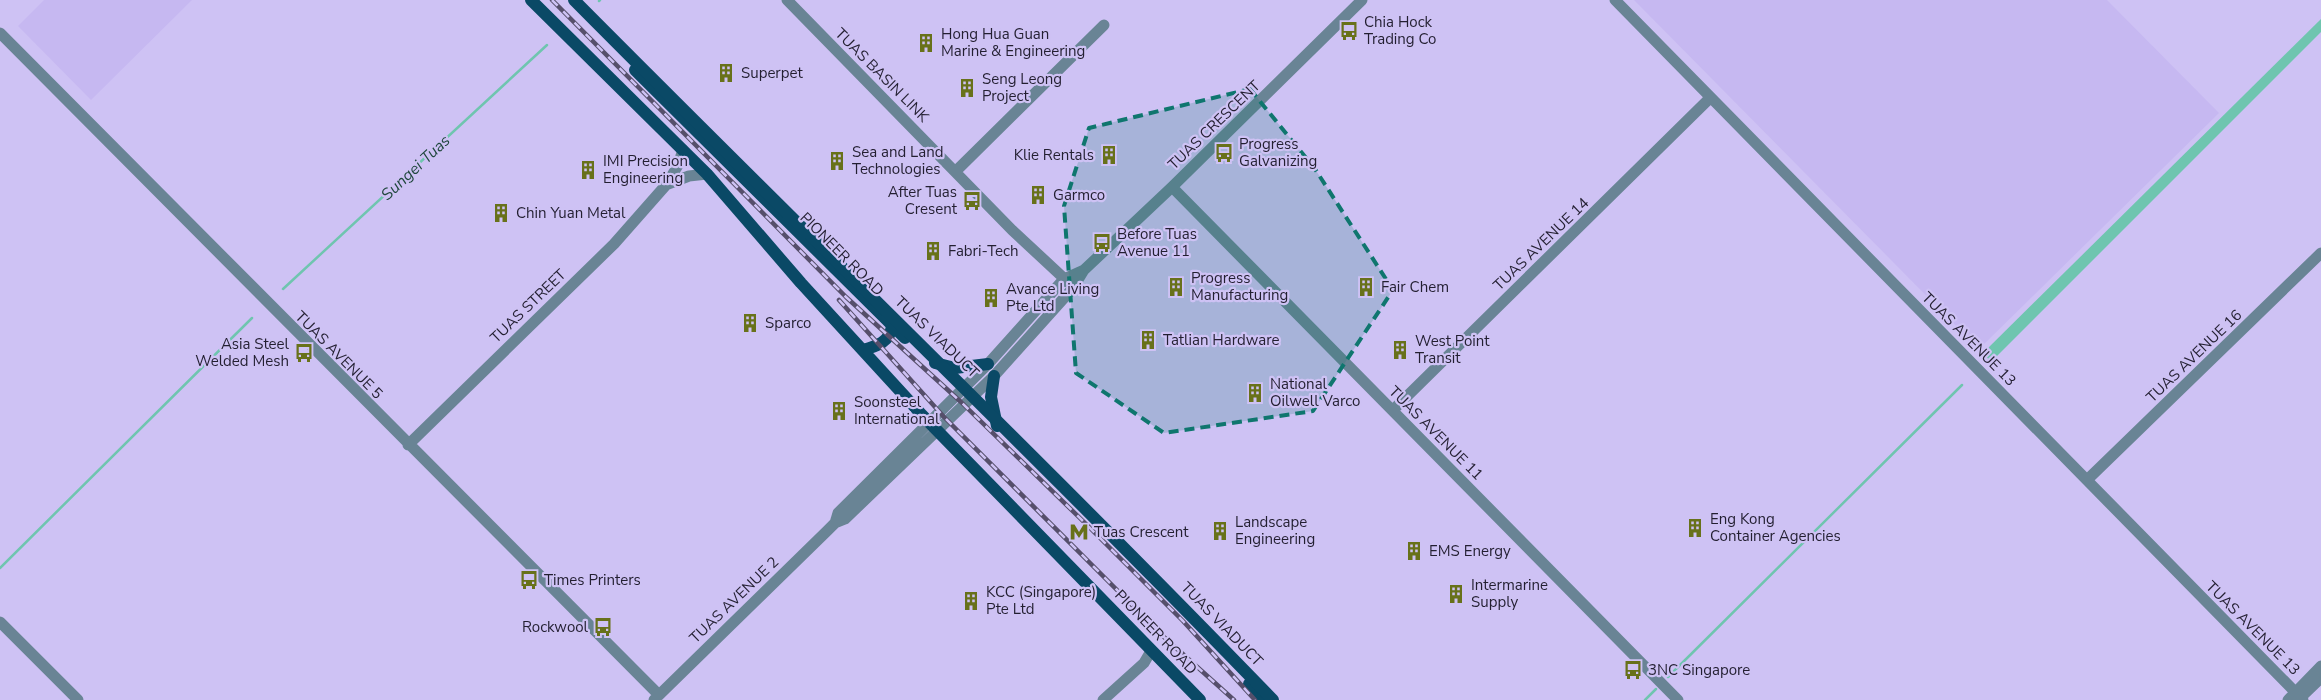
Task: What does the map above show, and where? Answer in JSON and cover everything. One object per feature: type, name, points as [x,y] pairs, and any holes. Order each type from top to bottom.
[{"type":"main road","name":"PIONEER ROAD","points":[[532,0],[707,174],[801,283],[928,422],[1200,700]]},
{"type":"main road","name":"PIONEER ROAD","points":[[566,0],[719,155],[1135,564],[1264,700]]},
{"type":"main road","name":"TUAS VIADUCT","points":[[574,0],[716,143],[969,391],[1273,700]]},
{"type":"main road","points":[[863,350],[883,342],[890,335],[892,326]]},
{"type":"main road","points":[[930,362],[955,368],[988,364]]},
{"type":"main road","points":[[994,376],[991,397],[998,428]]},
{"type":"street","name":"TUAS BASIN LINK","points":[[787,0],[1021,239],[1074,288]]},
{"type":"street","name":"TUAS CRESCENT","points":[[938,431],[994,376],[1074,288],[1084,270],[1172,187],[1362,0]]},
{"type":"street","name":"TUAS AVENUE 13","points":[[1615,0],[2087,480],[2297,698]]},
{"type":"street","points":[[956,171],[1104,25]]},
{"type":"street","name":"TUAS AVENUE 5","points":[[0,33],[657,698]]},
{"type":"street","name":"TUAS AVENUE 14","points":[[1393,410],[1710,98]]},
{"type":"street","name":"TUAS STREET","points":[[408,445],[614,244],[666,185],[678,168],[683,150]]},
{"type":"street","name":"TUAS STREET","points":[[666,185],[689,176],[707,174]]},
{"type":"street","name":"TUAS AVENUE 11","points":[[1172,187],[1678,700]]},
{"type":"street","name":"TUAS AVENUE 16","points":[[2087,480],[2321,253]]},
{"type":"street","name":"TUAS CRESCENT","points":[[960,391],[988,364],[1064,279],[1084,270]]},
{"type":"street","name":"TUAS AVENUE 2","points":[[835,523],[838,513],[960,391]]},
{"type":"street","name":"TUAS AVENUE 2","points":[[657,698],[835,523],[846,519],[938,431]]},
{"type":"street","points":[[0,622],[78,700]]},
{"type":"street","points":[[1103,700],[1144,663],[1151,651]]},
{"type":"street","points":[[2297,698],[2321,666]]},
{"type":"street","points":[[2297,698],[2321,678]]},
{"type":"highlighted area","points":[[1250,89],[1315,169],[1393,290],[1313,411],[1164,433],[1076,373],[1064,206],[1089,128]]},
{"type":"shaded area","points":[[44,0],[192,0],[91,100],[18,26]]},
{"type":"shaded area","points":[[1634,0],[2107,0],[2219,113],[1979,349]]},
{"type":"shaded area","points":[[2321,19],[2321,32],[1991,362],[1983,353]]},
{"type":"waterway","name":"Sungei Tuas","points":[[283,289],[547,45]]},
{"type":"waterway","points":[[0,568],[252,318]]},
{"type":"waterway","points":[[1668,677],[1962,385]]},
{"type":"waterway","points":[[1645,700],[1656,689]]},
{"type":"railway","points":[[552,0],[846,297],[961,402],[1087,525],[1183,621],[1255,700]]},
{"type":"railway","points":[[839,300],[944,417],[1165,638],[1234,700]]},
{"type":"place","name":"Chia Hock Trading Co","points":[[1349,31]]},
{"type":"place","name":"Hong Hua Guan Marine & Engineering","points":[[926,43]]},
{"type":"place","name":"Superpet","points":[[726,73]]},
{"type":"place","name":"Seng Leong Project","points":[[967,88]]},
{"type":"place","name":"Progress Galvanizing","points":[[1224,153]]},
{"type":"place","name":"Klie Rentals","points":[[1109,155]]},
{"type":"place","name":"Sea and Land Technologies","points":[[837,161]]},
{"type":"place","name":"IMI Precision Engineering","points":[[588,170]]},
{"type":"place","name":"Garmco","points":[[1038,195]]},
{"type":"place","name":"After Tuas Cresent","points":[[972,201]]},
{"type":"place","name":"Chin Yuan Metal","points":[[501,213]]},
{"type":"place","name":"Before Tuas Avenue 11","points":[[1102,243]]},
{"type":"place","name":"Fabri-Tech","points":[[933,251]]},
{"type":"place","name":"Progress Manufacturing","points":[[1176,287]]},
{"type":"place","name":"Fair Chem","points":[[1366,287]]},
{"type":"place","name":"Avance Living Pte Ltd","points":[[991,298]]},
{"type":"place","name":"Sparco","points":[[750,323]]},
{"type":"place","name":"Tatlian Hardware","points":[[1148,340]]},
{"type":"place","name":"West Point Transit","points":[[1400,350]]},
{"type":"place","name":"Asia Steel Welded Mesh","points":[[304,353]]},
{"type":"place","name":"National Oilwell Varco","points":[[1255,393]]},
{"type":"place","name":"Soonsteel International","points":[[839,411]]},
{"type":"place","name":"Eng Kong Container Agencies","points":[[1695,528]]},
{"type":"place","name":"Landscape Engineering","points":[[1220,531]]},
{"type":"place","name":"Tuas Crescent","points":[[1079,532]]},
{"type":"place","name":"EMS Energy","points":[[1414,551]]},
{"type":"place","name":"Times Printers","points":[[529,580]]},
{"type":"place","name":"Intermarine Supply","points":[[1456,594]]},
{"type":"place","name":"KCC (Singapore) Pte Ltd","points":[[971,601]]},
{"type":"place","name":"Rockwool","points":[[603,627]]},
{"type":"place","name":"3NC Singapore","points":[[1633,670]]}]
